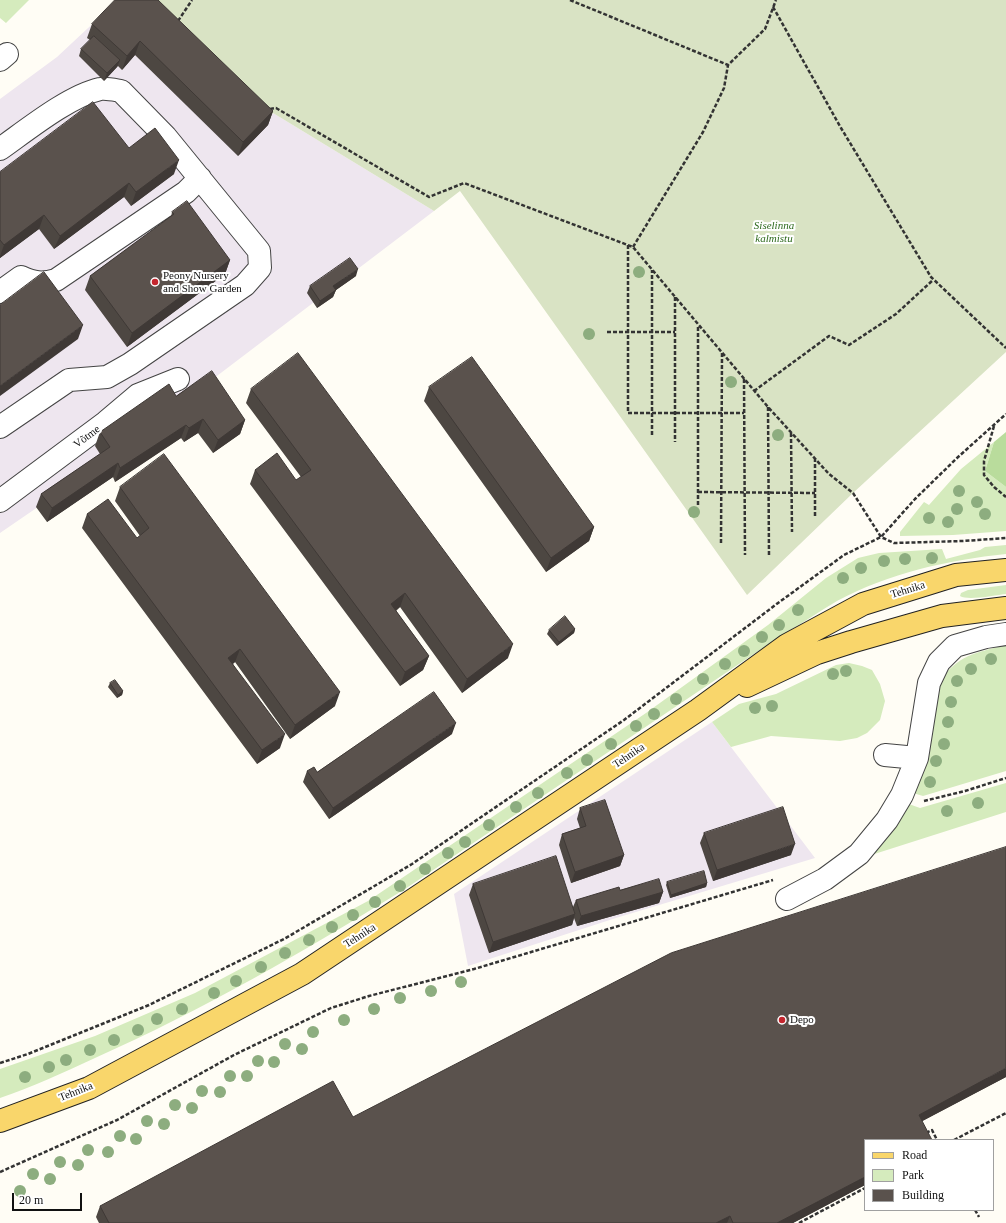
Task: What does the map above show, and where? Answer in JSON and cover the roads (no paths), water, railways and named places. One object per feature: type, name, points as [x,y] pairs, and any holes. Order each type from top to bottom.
[{"type":"main road","name":"Tehnika","points":[[1,1122],[89,1088],[302,974],[698,710],[787,645],[863,604],[956,575],[1006,570]]},
{"type":"main road","name":"Tehnika","points":[[698,710],[824,651],[942,616],[1006,608]]},
{"type":"lane","points":[[0,149],[57,109],[82,96],[101,89],[121,91],[166,137],[259,250],[260,268],[245,285],[130,364],[107,377],[69,380],[0,427]]},
{"type":"lane","points":[[0,292],[21,277],[31,282],[38,283],[46,283],[56,280],[186,192],[200,178]]},
{"type":"lane","name":"Võtme","points":[[0,501],[106,422],[138,395],[178,379]]},
{"type":"lane","points":[[787,899],[825,879],[859,854],[887,820],[902,795],[917,758],[928,683],[939,662],[955,646],[986,637],[1006,634]]},
{"type":"lane","points":[[885,755],[917,758]]},
{"type":"place","name":"Peony Nursery and Show Garden","points":[[155,282]]},
{"type":"place","name":"Depo","points":[[782,1020]]},
{"type":"park label","name":"Siselinna kalmistu","points":[[774,232]]}]
